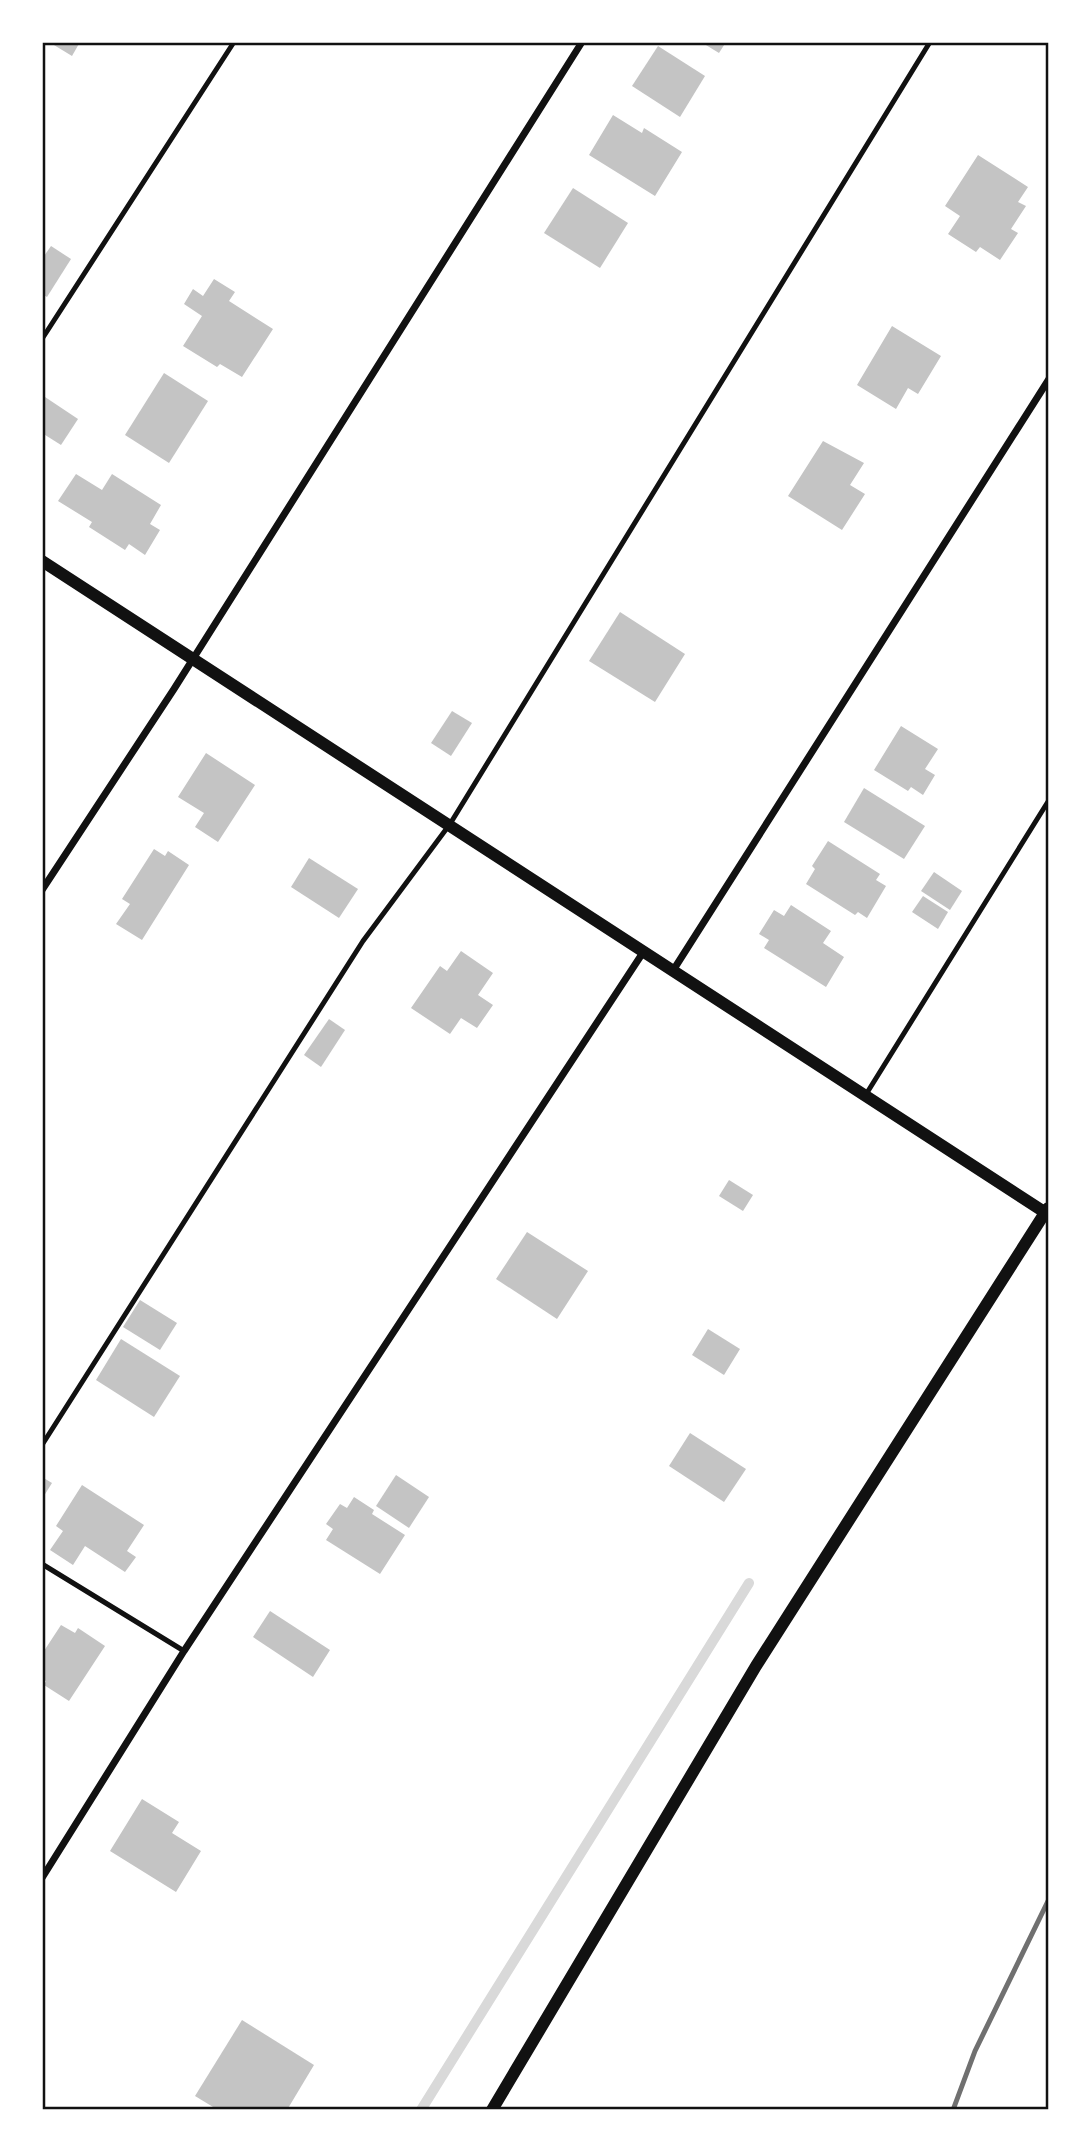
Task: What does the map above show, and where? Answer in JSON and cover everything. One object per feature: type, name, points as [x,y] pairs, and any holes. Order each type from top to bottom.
[{"type":"street","points":[[42,890],[193,658],[582,42]]},
{"type":"street","points":[[674,969],[1049,379]]},
{"type":"street","points":[[42,561],[674,969],[865,1096],[1048,1211],[756,1666],[492,2110]]},
{"type":"street","points":[[42,1878],[184,1651],[644,950]]},
{"type":"lane","points":[[42,339],[234,42]]},
{"type":"lane","points":[[42,1445],[363,941],[450,824],[930,42]]},
{"type":"lane","points":[[865,1096],[1049,800]]},
{"type":"lane","points":[[42,1564],[184,1651]]},
{"type":"building","points":[[49,42],[80,42],[72,56]]},
{"type":"building","points":[[701,42],[726,42],[719,53]]},
{"type":"building","points":[[658,46],[705,76],[680,117],[632,86]]},
{"type":"building","points":[[613,115],[642,133],[644,128],[682,152],[655,196],[589,155]]},
{"type":"building","points":[[978,155],[1028,187],[1018,202],[1026,206],[1011,229],[1018,233],[1000,260],[980,247],[976,252],[948,234],[960,216],[945,206]]},
{"type":"building","points":[[573,188],[628,223],[600,268],[544,233]]},
{"type":"building","points":[[51,246],[71,259],[47,297],[42,294],[42,259]]},
{"type":"building","points":[[214,279],[235,292],[229,301],[273,329],[242,377],[220,364],[217,367],[183,346],[202,316],[184,304],[193,289],[203,296]]},
{"type":"building","points":[[892,326],[941,356],[918,394],[908,388],[896,409],[857,385]]},
{"type":"building","points":[[164,373],[208,401],[169,463],[125,435]]},
{"type":"building","points":[[42,395],[78,419],[61,445],[42,433]]},
{"type":"building","points":[[823,441],[864,463],[850,485],[865,494],[842,530],[788,496]]},
{"type":"building","points":[[76,474],[102,490],[112,474],[161,505],[150,524],[160,530],[145,555],[129,544],[125,550],[89,527],[92,522],[58,501]]},
{"type":"building","points":[[620,612],[685,654],[655,702],[589,661]]},
{"type":"building","points":[[452,711],[472,723],[451,756],[431,743]]},
{"type":"building","points":[[901,726],[938,749],[925,769],[935,775],[923,795],[911,787],[908,791],[874,770]]},
{"type":"building","points":[[206,753],[255,785],[218,842],[195,827],[204,813],[178,797]]},
{"type":"building","points":[[864,788],[925,826],[904,859],[844,822]]},
{"type":"building","points":[[828,841],[880,874],[876,880],[886,886],[867,918],[858,912],[855,915],[806,884],[815,869],[812,866]]},
{"type":"building","points":[[154,849],[165,856],[168,851],[189,865],[142,940],[116,924],[130,904],[122,899]]},
{"type":"building","points":[[309,858],[358,889],[339,918],[291,887]]},
{"type":"building","points":[[934,872],[962,891],[950,910],[921,891]]},
{"type":"building","points":[[923,896],[948,912],[938,929],[912,912]]},
{"type":"building","points":[[791,905],[831,931],[823,943],[844,957],[826,987],[764,948],[769,940],[759,934],[774,910],[784,916]]},
{"type":"building","points":[[461,951],[493,973],[478,995],[493,1005],[477,1028],[461,1018],[450,1034],[411,1008],[440,966],[447,971]]},
{"type":"building","points":[[329,1019],[345,1030],[321,1067],[304,1055]]},
{"type":"building","points":[[729,1180],[753,1195],[743,1211],[719,1196]]},
{"type":"building","points":[[527,1232],[588,1271],[557,1319],[496,1279]]},
{"type":"building","points":[[140,1300],[177,1323],[160,1350],[123,1327]]},
{"type":"building","points":[[708,1329],[740,1349],[724,1375],[692,1355]]},
{"type":"building","points":[[121,1339],[180,1376],[154,1417],[96,1380]]},
{"type":"building","points":[[690,1433],[746,1469],[724,1502],[669,1466]]},
{"type":"building","points":[[396,1475],[429,1497],[409,1528],[376,1506]]},
{"type":"building","points":[[42,1477],[52,1483],[42,1499]]},
{"type":"building","points":[[82,1485],[144,1525],[127,1551],[136,1557],[125,1572],[85,1546],[73,1565],[50,1550],[63,1531],[56,1526]]},
{"type":"building","points":[[354,1497],[374,1510],[372,1514],[405,1535],[380,1574],[326,1540],[333,1529],[326,1524],[340,1504],[347,1508]]},
{"type":"building","points":[[270,1611],[330,1650],[313,1677],[253,1637]]},
{"type":"building","points":[[61,1625],[75,1633],[78,1628],[105,1646],[69,1701],[44,1685],[46,1681],[42,1679],[42,1654]]},
{"type":"building","points":[[142,1799],[179,1822],[172,1833],[201,1851],[176,1892],[110,1851]]},
{"type":"building","points":[[242,2020],[314,2065],[287,2110],[218,2110],[195,2096]]},
{"type":"waterway","points":[[421,2110],[749,1583]]},
{"type":"railway","points":[[953,2110],[975,2051],[1049,1899]]}]
